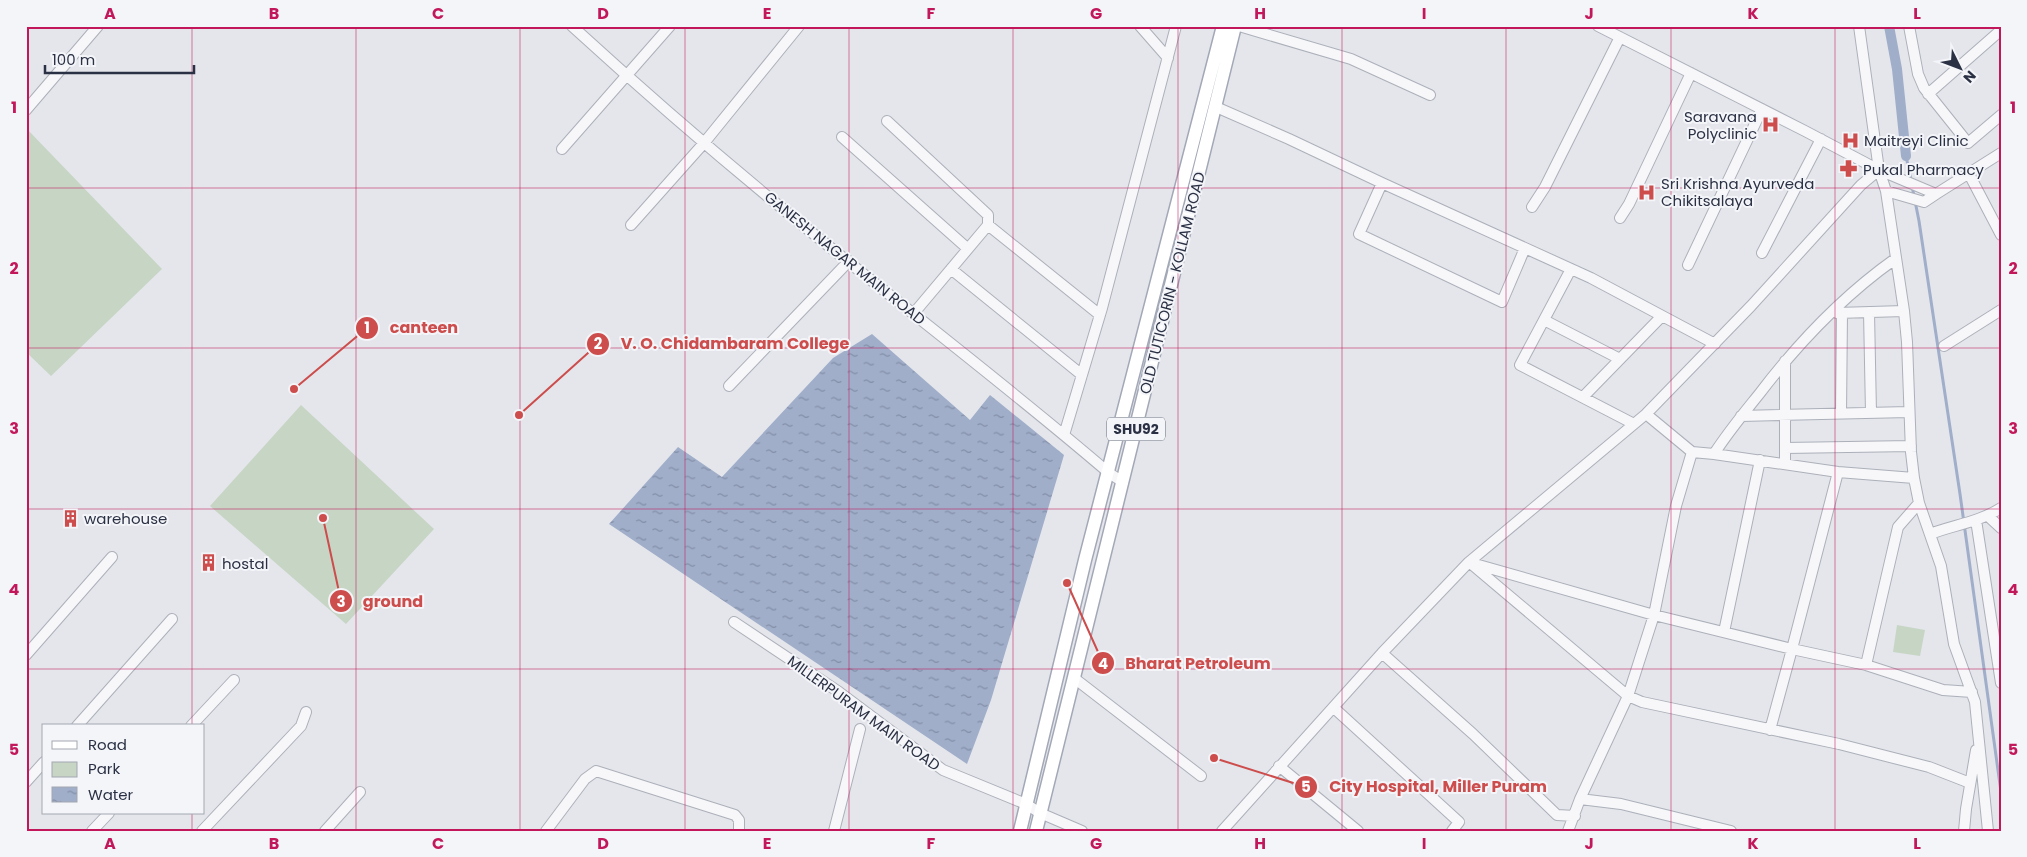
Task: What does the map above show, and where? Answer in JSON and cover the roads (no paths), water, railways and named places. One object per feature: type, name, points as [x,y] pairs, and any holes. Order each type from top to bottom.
[{"type":"main road","points":[[1020,831],[1085,560],[1109,474],[1223,26]]},
{"type":"main road","name":"OLD TUTICORIN - KOLLAM ROAD","points":[[1036,831],[1235,26]]},
{"type":"street","points":[[26,110],[98,26]]},
{"type":"street","name":"GANESH NAGAR MAIN ROAD","points":[[572,26],[704,143],[784,210],[914,313],[1109,474],[1123,482]]},
{"type":"street","points":[[562,149],[670,26]]},
{"type":"street","points":[[631,225],[704,143],[799,26]]},
{"type":"street","points":[[1140,26],[1168,58]]},
{"type":"street","points":[[1064,435],[1100,315],[1176,26]]},
{"type":"street","points":[[1239,26],[1350,59],[1430,95]]},
{"type":"street","points":[[1598,26],[1879,170],[1936,194]]},
{"type":"street","points":[[1859,26],[1879,170],[1886,190],[1904,311],[1914,478],[1919,502],[1941,566],[1954,644],[1975,702],[1988,831]]},
{"type":"street","points":[[1909,26],[1918,74],[1928,94],[1968,143],[2001,115]]},
{"type":"street","points":[[1928,94],[2001,30]]},
{"type":"street","points":[[1532,206],[1545,187],[1620,37]]},
{"type":"street","points":[[1620,218],[1630,204],[1691,73]]},
{"type":"street","points":[[1216,107],[1289,138],[1382,183],[1571,269],[1714,344]]},
{"type":"street","points":[[1688,265],[1762,109]]},
{"type":"street","points":[[886,120],[988,215],[988,225],[914,313]]},
{"type":"street","points":[[842,137],[967,248]]},
{"type":"street","points":[[1762,253],[1821,139]]},
{"type":"street","points":[[1886,190],[1899,196],[1924,202],[2001,153]]},
{"type":"street","points":[[1222,831],[1382,653],[1469,562],[1646,414],[1714,344],[1861,185],[1879,170]]},
{"type":"street","points":[[1969,174],[2000,232]]},
{"type":"street","points":[[1382,183],[1359,234],[1502,302],[1524,248]]},
{"type":"street","points":[[988,225],[1100,315]]},
{"type":"street","points":[[1714,454],[1741,416],[1785,361],[1863,281],[1895,259]]},
{"type":"street","points":[[728,386],[849,261]]},
{"type":"street","points":[[951,269],[1082,375]]},
{"type":"street","points":[[1571,269],[1520,365],[1634,424]]},
{"type":"street","points":[[1944,346],[2001,310]]},
{"type":"street","points":[[1830,314],[1904,311]]},
{"type":"street","points":[[1869,312],[1871,413]]},
{"type":"street","points":[[1841,414],[1842,313]]},
{"type":"street","points":[[1583,398],[1662,316]]},
{"type":"street","points":[[1544,320],[1620,359]]},
{"type":"street","points":[[1785,361],[1785,464]]},
{"type":"street","points":[[1741,416],[1909,412]]},
{"type":"street","points":[[1646,414],[1692,452],[1838,472],[1914,478]]},
{"type":"street","points":[[1785,448],[1911,446]]},
{"type":"street","points":[[1568,831],[1580,799],[1628,696],[1654,615],[1676,506],[1692,452]]},
{"type":"street","points":[[1724,632],[1760,460]]},
{"type":"street","points":[[1770,730],[1838,472]]},
{"type":"street","points":[[1866,665],[1898,527],[1919,502]]},
{"type":"street","points":[[1930,534],[1972,522],[1988,516],[2001,508]]},
{"type":"street","points":[[1988,516],[2001,528]]},
{"type":"street","points":[[1972,522],[2001,683]]},
{"type":"street","points":[[26,655],[112,557]]},
{"type":"street","points":[[1469,562],[1654,615],[1775,646],[1866,665],[1943,690],[1972,692]]},
{"type":"street","points":[[1469,562],[1628,696],[1642,702],[1839,744],[1929,767],[1970,783]]},
{"type":"street","points":[[78,724],[172,619]]},
{"type":"street","name":"MILLERPURAM MAIN ROAD","points":[[734,622],[839,692],[943,770],[1026,804],[1082,831]]},
{"type":"street","points":[[1382,653],[1473,734],[1557,815],[1575,816]]},
{"type":"street","points":[[1074,678],[1201,776]]},
{"type":"street","points":[[192,724],[234,680]]},
{"type":"street","points":[[1334,708],[1459,822],[1452,831]]},
{"type":"street","points":[[202,831],[302,726],[306,712]]},
{"type":"street","points":[[834,831],[860,729]]},
{"type":"street","points":[[1964,831],[1970,783],[1979,736]]},
{"type":"street","points":[[26,782],[42,764]]},
{"type":"street","points":[[1279,766],[1358,831]]},
{"type":"street","points":[[546,831],[585,779],[596,771],[735,815],[739,820],[739,831]]},
{"type":"street","points":[[324,831],[360,792]]},
{"type":"street","points":[[1580,799],[1621,804],[1709,828],[1731,831]]},
{"type":"street","points":[[92,831],[108,814]]},
{"type":"water","points":[[872,334],[970,420],[990,395],[1064,455],[991,700],[967,764],[609,524],[678,447],[722,477],[833,358]]},
{"type":"waterway","points":[[1889,26],[1897,69],[1906,156]]},
{"type":"waterway","points":[[1906,156],[1911,180]]},
{"type":"waterway","points":[[1912,186],[1919,221],[1960,494],[2001,792]]},
{"type":"place","name":"Saravana Polyclinic","points":[[1771,125]]},
{"type":"place","name":"Maitreyi Clinic","points":[[1850,140]]},
{"type":"place","name":"Pukal Pharmacy","points":[[1849,169]]},
{"type":"place","name":"Sri Krishna Ayurveda Chikitsalaya","points":[[1647,192]]},
{"type":"place","name":"canteen","points":[[294,389]]},
{"type":"place","name":"V. O. Chidambaram College","points":[[519,415]]},
{"type":"place","name":"warehouse","points":[[70,518]]},
{"type":"place","name":"ground","points":[[323,518]]},
{"type":"place","name":"hostal","points":[[208,563]]},
{"type":"place","name":"Bharat Petroleum","points":[[1067,583]]},
{"type":"place","name":"City Hospital, Miller Puram","points":[[1214,758]]}]
